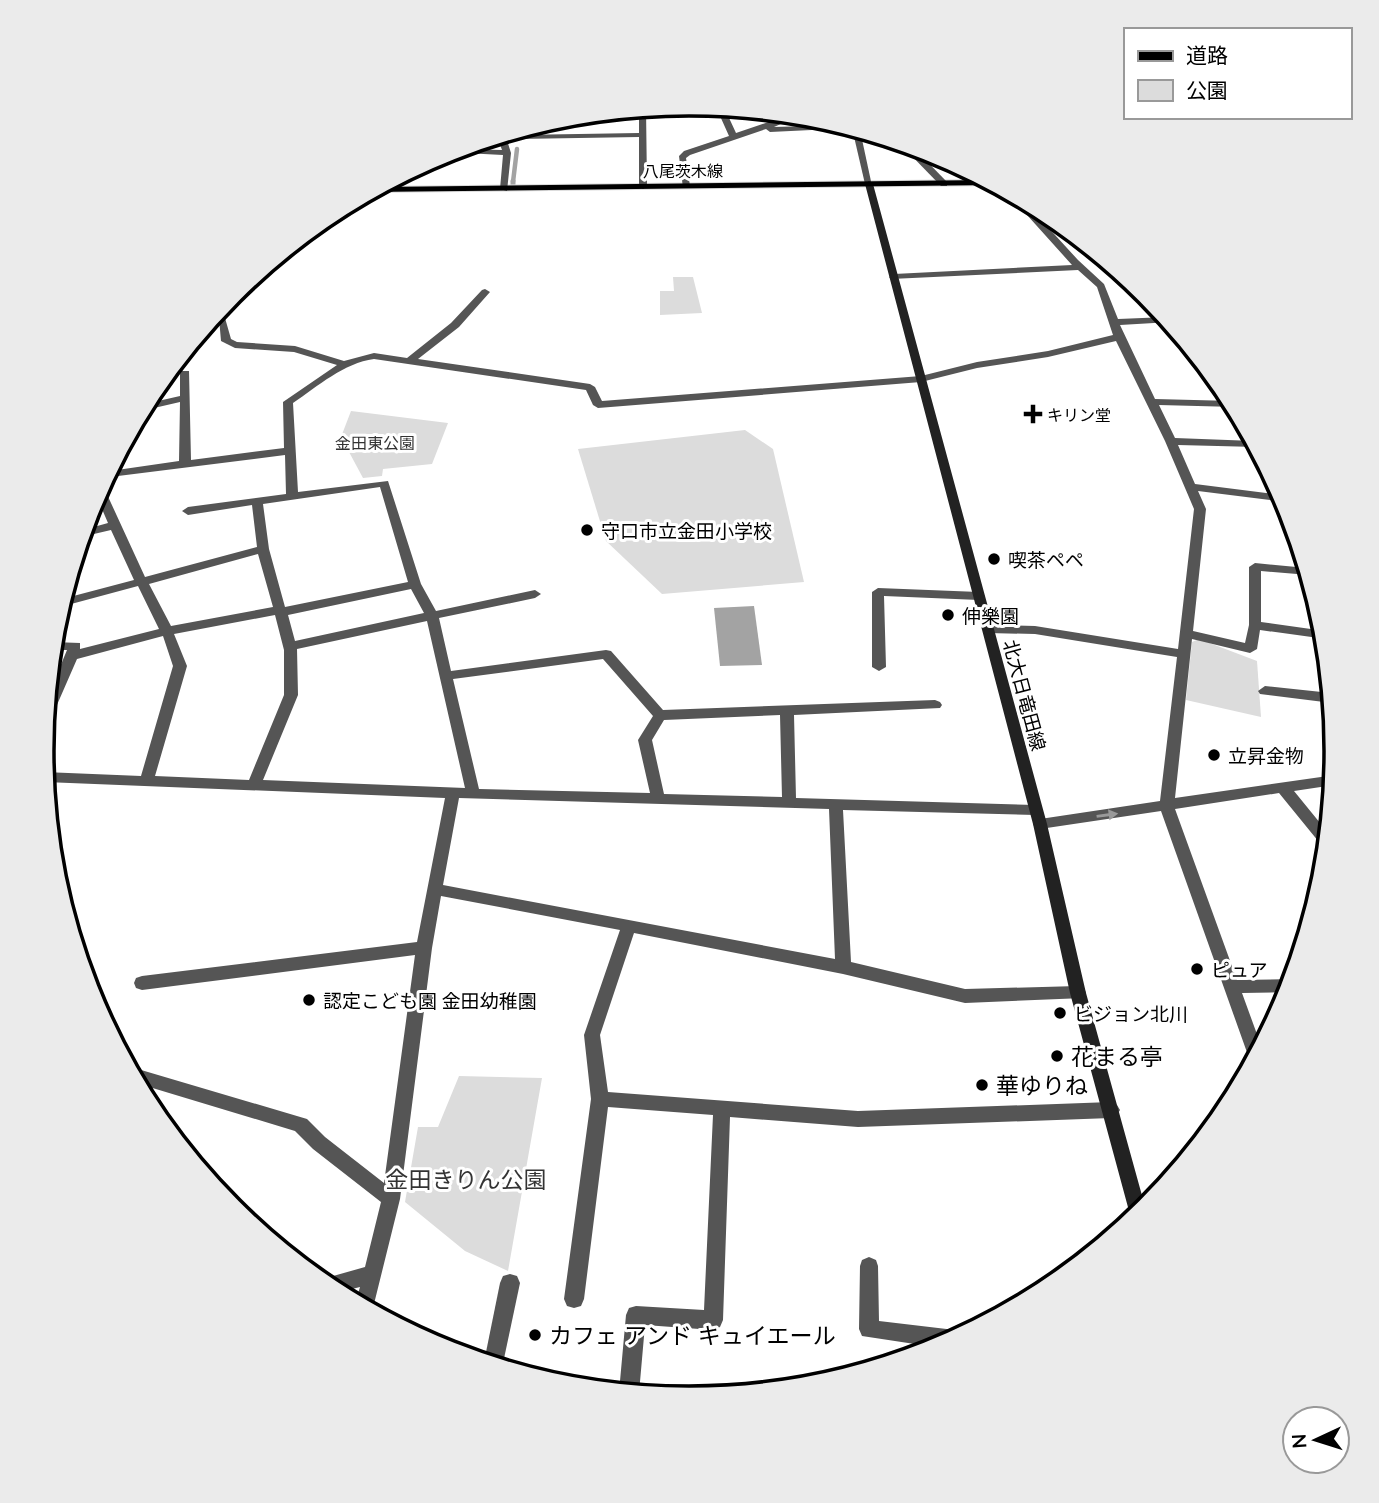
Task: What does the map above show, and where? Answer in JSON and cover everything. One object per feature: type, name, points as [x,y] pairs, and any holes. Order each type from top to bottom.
[{"type":"main road","name":"八尾茨木線","points":[[394,190],[973,183]]},
{"type":"main road","name":"北大日竜田線","points":[[869,184],[988,629],[1037,817],[1078,993],[1136,1204]]},
{"type":"street","points":[[643,118],[643,186]]},
{"type":"street","points":[[725,118],[733,135]]},
{"type":"street","points":[[686,186],[682,158],[687,153],[774,122]]},
{"type":"street","points":[[769,124],[770,130],[814,128]]},
{"type":"street","points":[[530,137],[643,135]]},
{"type":"street","points":[[859,139],[869,184]]},
{"type":"street","points":[[504,189],[508,153],[505,144]]},
{"type":"street","points":[[480,152],[508,153]]},
{"type":"street","points":[[921,160],[944,184]]},
{"type":"street","points":[[1036,219],[1101,286],[1119,337],[1171,441],[1200,509],[1167,807],[1252,1046]]},
{"type":"street","points":[[894,277],[1080,267]]},
{"type":"street","points":[[409,361],[455,325],[485,292]]},
{"type":"street","points":[[1114,322],[1156,320]]},
{"type":"street","points":[[222,322],[226,341],[235,345],[295,349],[345,364]]},
{"type":"street","points":[[292,496],[288,402],[345,364],[360,358],[374,356],[590,387],[598,405],[921,379],[1119,337]]},
{"type":"street","points":[[185,373],[185,464]]},
{"type":"street","points":[[158,404],[185,398]]},
{"type":"street","points":[[1152,402],[1221,404]]},
{"type":"street","points":[[1171,441],[1245,444]]},
{"type":"street","points":[[119,472],[290,451]]},
{"type":"street","points":[[188,511],[384,483],[415,584],[432,616],[473,793]]},
{"type":"street","points":[[1190,487],[1271,497]]},
{"type":"street","points":[[254,784],[291,695],[290,646],[263,549],[257,501]]},
{"type":"street","points":[[105,503],[141,582],[167,631],[180,666],[147,780]]},
{"type":"street","points":[[94,531],[115,525]]},
{"type":"street","points":[[73,600],[263,549]]},
{"type":"street","points":[[1186,633],[1250,649],[1255,625],[1255,567],[1298,571]]},
{"type":"street","points":[[72,656],[167,631],[415,584]]},
{"type":"street","points":[[878,667],[878,592],[979,596]]},
{"type":"street","points":[[290,646],[535,594]]},
{"type":"street","points":[[1255,625],[1314,633]]},
{"type":"street","points":[[988,629],[1035,630],[1184,654]]},
{"type":"street","points":[[58,687],[75,646],[63,646]]},
{"type":"street","points":[[446,676],[606,654],[660,715]]},
{"type":"street","points":[[1265,691],[1322,697]]},
{"type":"street","points":[[660,715],[936,705]]},
{"type":"street","points":[[787,710],[789,803]]},
{"type":"street","points":[[658,799],[645,740],[660,715]]},
{"type":"street","points":[[55,777],[789,803],[1037,817],[1167,807],[1324,782]]},
{"type":"street","points":[[1283,788],[1319,832]]},
{"type":"street","points":[[367,1299],[391,1199],[424,948],[453,793]]},
{"type":"street","points":[[836,805],[843,967]]},
{"type":"street","points":[[435,889],[843,967],[965,996],[1078,993]]},
{"type":"street","points":[[574,1299],[600,1099],[592,1035],[629,926]]},
{"type":"street","points":[[142,983],[424,948]]},
{"type":"street","points":[[1231,987],[1280,985]]},
{"type":"street","points":[[145,1078],[301,1125],[319,1143],[391,1199]]},
{"type":"street","points":[[600,1099],[858,1119],[1111,1110]]},
{"type":"street","points":[[630,1383],[636,1315],[713,1320],[722,1108]]},
{"type":"street","points":[[869,1266],[869,1329],[934,1337]]},
{"type":"street","points":[[341,1283],[373,1274]]},
{"type":"street","points":[[495,1356],[510,1283]]},
{"type":"green space","points":[[673,277],[693,277],[702,313],[660,315],[660,291],[674,291]]},
{"type":"green space","name":"金田東公園","points":[[351,411],[448,423],[432,464],[383,469],[382,476],[363,478],[341,437]]},
{"type":"green space","points":[[745,430],[773,449],[804,582],[662,594],[606,541],[578,449]]},
{"type":"green space","points":[[1199,639],[1257,661],[1261,717],[1186,700],[1192,642]]},
{"type":"green space","name":"金田きりん公園","points":[[459,1076],[542,1078],[508,1271],[465,1251],[405,1202],[418,1127],[438,1127]]},
{"type":"shaded area","points":[[754,606],[762,665],[720,666],[714,608]]},
{"type":"waterway","points":[[513,182],[517,149]]},
{"type":"place","name":"キリン堂","points":[[1033,414]]},
{"type":"place","name":"守口市立金田小学校","points":[[587,530]]},
{"type":"place","name":"喫茶ペペ","points":[[994,559]]},
{"type":"place","name":"伸樂園","points":[[948,615]]},
{"type":"place","name":"立昇金物","points":[[1214,755]]},
{"type":"place","name":"ピュア","points":[[1197,969]]},
{"type":"place","name":"認定こども園 金田幼稚園","points":[[309,1000]]},
{"type":"place","name":"ビジョン北川","points":[[1060,1013]]},
{"type":"place","name":"花まる亭","points":[[1057,1056]]},
{"type":"place","name":"華ゆりね","points":[[982,1085]]},
{"type":"place","name":"カフェ アンド キュイエール","points":[[535,1335]]}]
